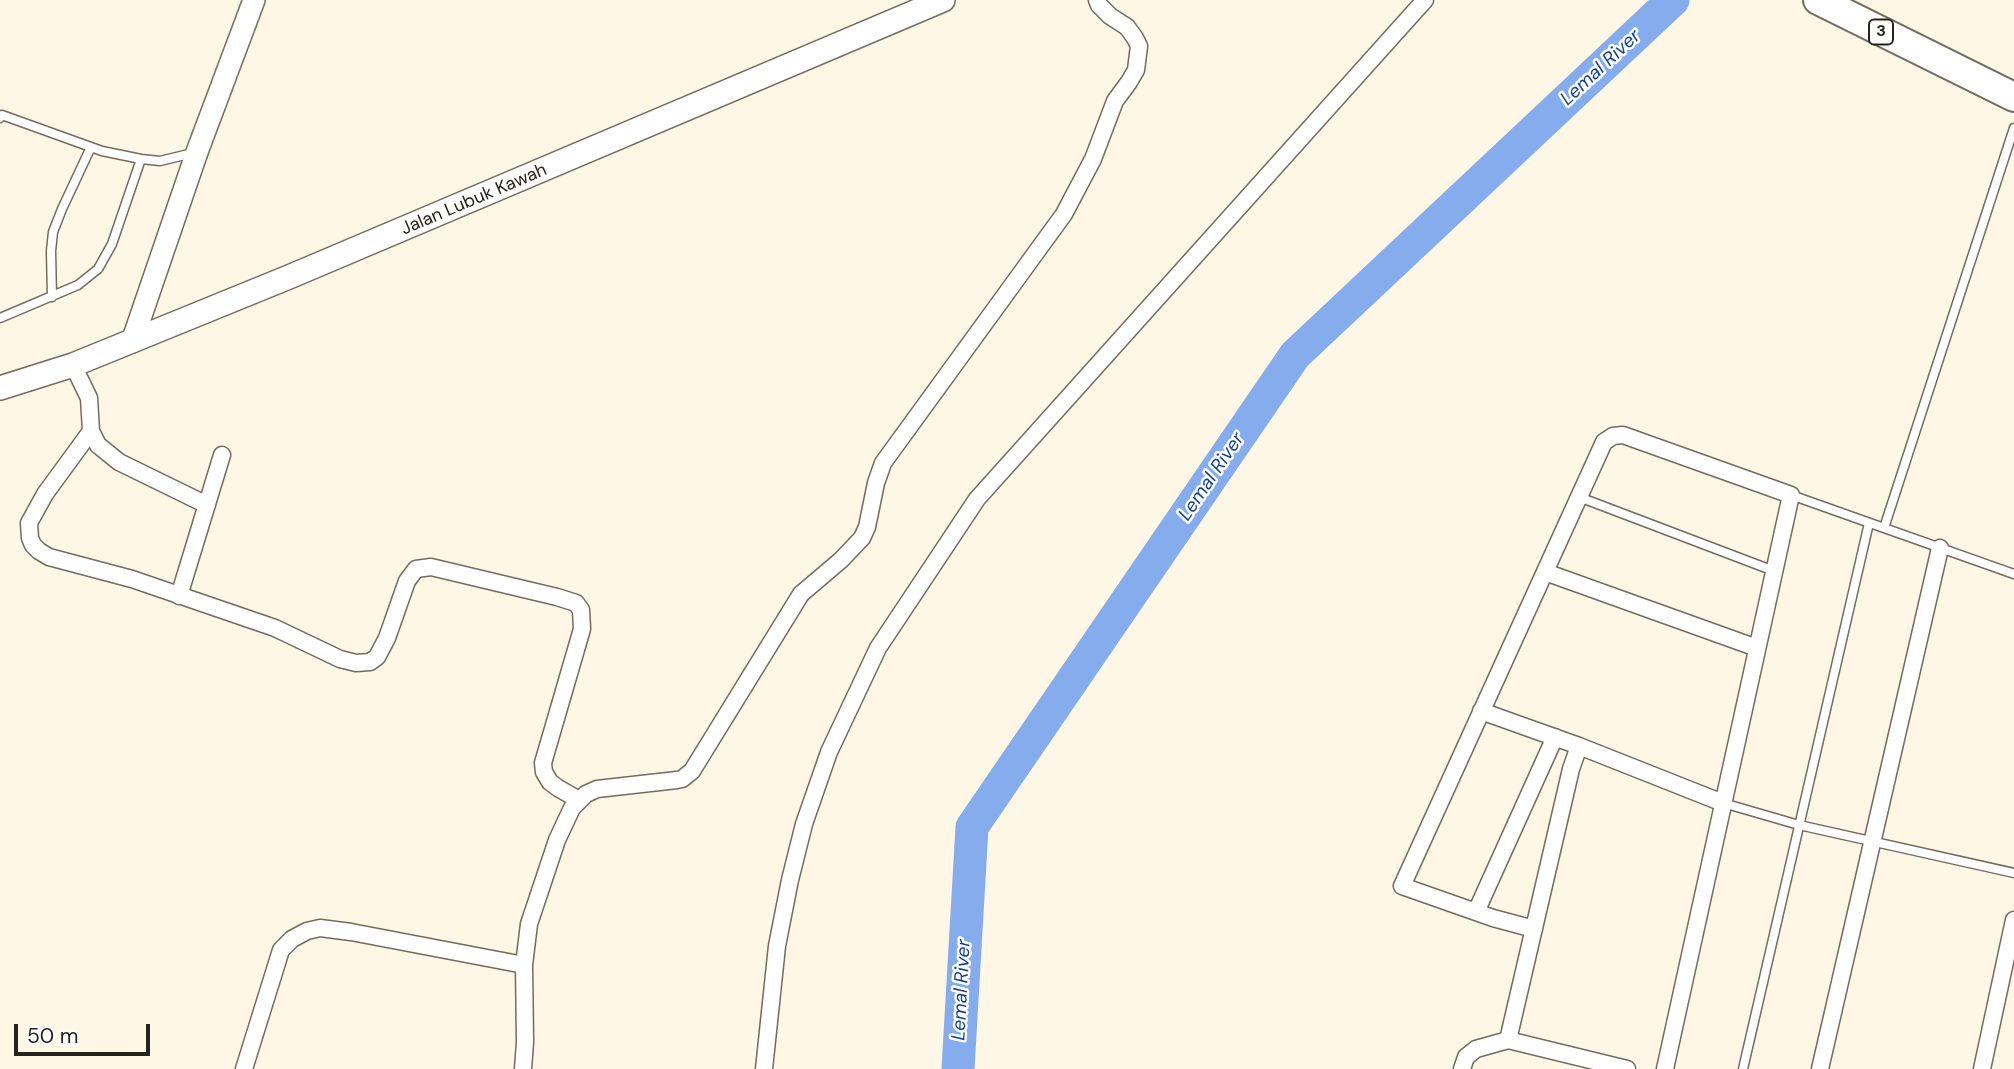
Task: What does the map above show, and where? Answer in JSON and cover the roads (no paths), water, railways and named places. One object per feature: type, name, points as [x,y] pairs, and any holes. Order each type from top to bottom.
[{"type":"highway","name":"3","points":[[1818,0],[2014,97]]},
{"type":"main road","name":"Jalan Lubuk Kawah","points":[[0,388],[73,365],[132,342],[943,0]]},
{"type":"street","points":[[132,342],[197,152],[254,0]]},
{"type":"street","points":[[523,1069],[526,941],[533,910],[566,818],[579,800],[597,789],[677,780],[692,771],[801,594],[848,554],[862,538],[883,463],[1065,214],[1093,159],[1115,101],[1136,70],[1139,46],[1135,38],[1127,27],[1099,5],[1097,0]]},
{"type":"street","points":[[764,1069],[777,946],[804,824],[829,752],[878,648],[977,499],[1425,0]]},
{"type":"street","points":[[73,365],[89,398],[91,431],[98,445],[119,462],[207,505]]},
{"type":"street","points":[[91,431],[62,468],[32,516],[28,529],[30,538],[39,551],[49,557],[132,579],[275,628],[340,659],[363,664],[377,657],[387,638],[407,581],[416,569],[431,567],[576,603],[583,617],[582,629],[543,763],[544,772],[551,782],[579,800]]},
{"type":"street","points":[[1534,929],[1402,886],[1604,443],[1613,436],[1623,435],[1791,495],[1665,1069]]},
{"type":"street","points":[[179,596],[222,455]]},
{"type":"street","points":[[1820,1069],[1940,548]]},
{"type":"street","points":[[1545,572],[1757,648]]},
{"type":"street","points":[[1481,711],[1579,746],[1723,803]]},
{"type":"street","points":[[1476,912],[1555,737]]},
{"type":"street","points":[[1508,1040],[1571,769],[1579,746]]},
{"type":"street","points":[[1982,1069],[2014,920]]},
{"type":"street","points":[[244,1069],[281,950],[292,939],[307,931],[320,928],[351,932],[524,965]]},
{"type":"street","points":[[1462,1069],[1466,1057],[1476,1049],[1508,1040],[1628,1069]]},
{"type":"lane","points":[[1,116],[91,147],[141,159],[160,161],[197,152]]},
{"type":"lane","points":[[1884,528],[2014,128]]},
{"type":"lane","points":[[52,297],[53,232],[91,147]]},
{"type":"lane","points":[[0,318],[52,297],[90,277],[107,257],[141,159]]},
{"type":"lane","points":[[1791,495],[2014,574]]},
{"type":"lane","points":[[1579,497],[1774,571]]},
{"type":"lane","points":[[1743,1069],[1869,523]]},
{"type":"lane","points":[[1723,803],[1799,825],[2014,873]]},
{"type":"waterway","name":"Lemal River","points":[[958,1069],[972,827],[1295,355],[1673,0]]}]
